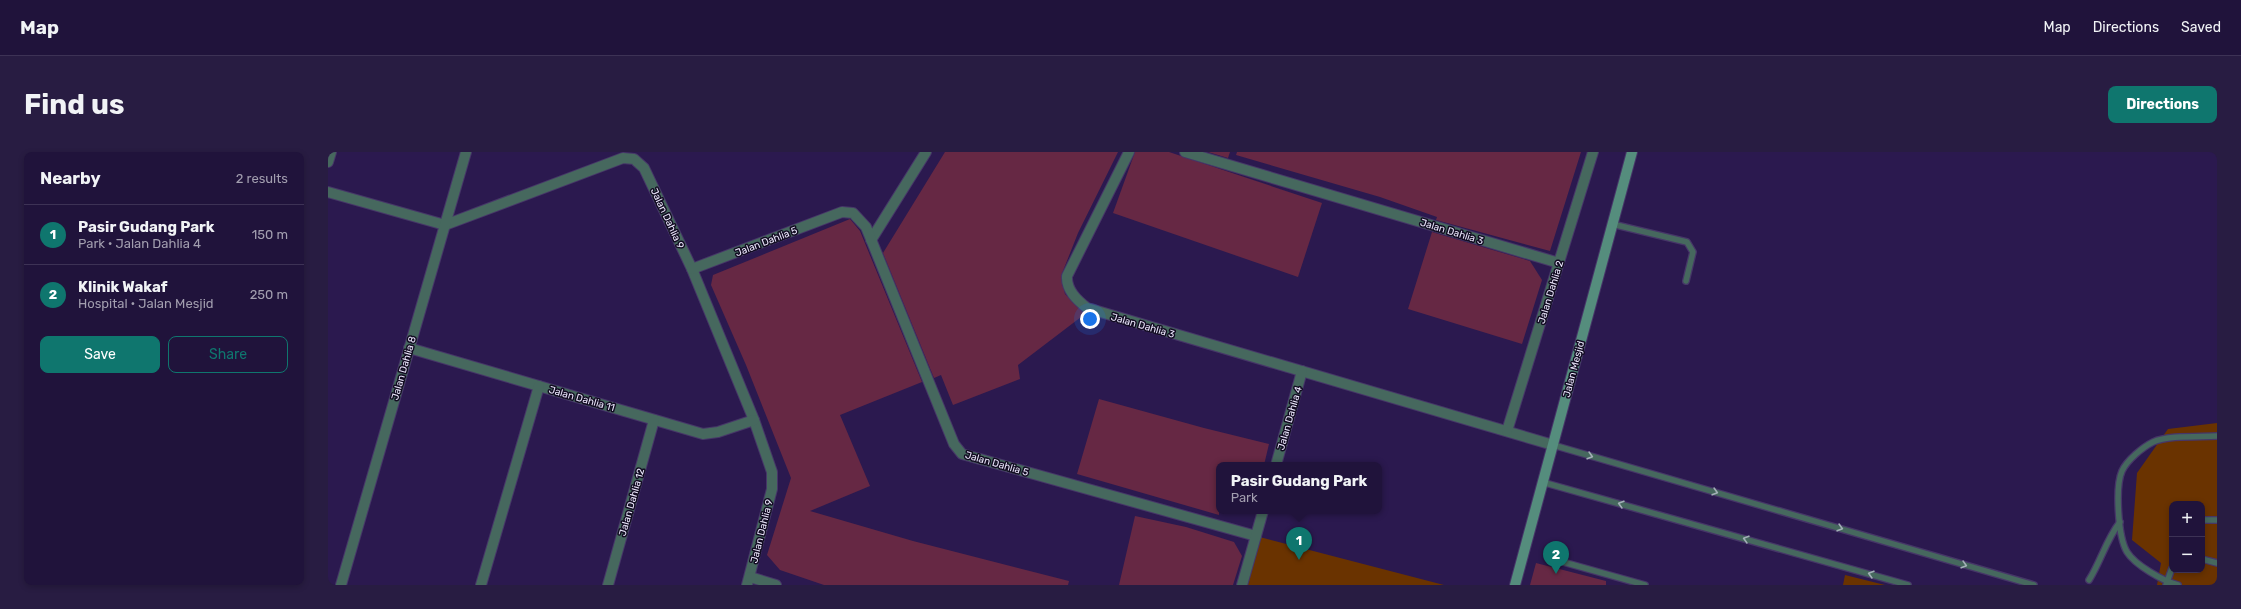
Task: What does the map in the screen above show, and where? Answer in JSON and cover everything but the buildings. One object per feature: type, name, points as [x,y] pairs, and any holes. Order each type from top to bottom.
[{"type":"main road","name":"Jalan Mesjid","points":[[1514,585],[1632,152]]},
{"type":"street","points":[[328,162],[331,152]]},
{"type":"street","name":"Jalan Dahlia 8","points":[[341,585],[466,152]]},
{"type":"street","points":[[871,240],[926,152]]},
{"type":"street","name":"Jalan Dahlia 3","points":[[1129,152],[1068,273],[1067,282],[1072,295],[1091,310],[1552,445]]},
{"type":"street","name":"Jalan Dahlia 3","points":[[1185,152],[1559,263]]},
{"type":"street","name":"Jalan Dahlia 2","points":[[1507,431],[1593,152]]},
{"type":"street","name":"Jalan Dahlia 9","points":[[445,225],[623,158],[634,159],[644,168],[692,269],[754,420],[774,480],[748,581]]},
{"type":"street","points":[[328,192],[445,225]]},
{"type":"street","name":"Jalan Dahlia 5","points":[[692,269],[846,212],[853,213],[862,221],[871,240],[954,444],[962,454],[1256,536]]},
{"type":"street","name":"Jalan Dahlia 11","points":[[409,348],[654,420],[708,434],[754,420]]},
{"type":"street","name":"Jalan Dahlia 4","points":[[1277,462],[1302,371]]},
{"type":"street","points":[[481,585],[539,386]]},
{"type":"street","name":"Jalan Dahlia 12","points":[[608,585],[654,420]]},
{"type":"street","points":[[1242,585],[1262,514]]},
{"type":"street","points":[[748,581],[776,585]]},
{"type":"lane","points":[[1612,224],[1687,242],[1693,252],[1686,281]]},
{"type":"lane","points":[[2178,585],[2167,584],[2129,555],[2124,546],[2120,522],[2121,474],[2126,465],[2146,447],[2161,440],[2217,436]]},
{"type":"lane","points":[[1552,445],[2034,585]]},
{"type":"lane","points":[[1542,482],[1908,585]]},
{"type":"lane","points":[[2205,520],[2217,520]]},
{"type":"lane","points":[[2089,580],[2097,567],[2113,530],[2120,522]]},
{"type":"lane","points":[[2205,560],[2217,563]]},
{"type":"lane","points":[[1563,562],[1645,585]]},
{"type":"lane","points":[[2167,584],[2170,573]]},
{"type":"shaded area","points":[[2217,423],[2217,585],[2157,585],[2161,563],[2132,540],[2137,473],[2168,429]]},
{"type":"shaded area","points":[[1256,536],[1444,585],[1242,585]]},
{"type":"shaded area","points":[[1845,575],[1885,585],[1843,585]]},
{"type":"place","name":"Pasir Gudang Park","points":[[1299,560]]},
{"type":"place","name":"Klinik Wakaf","points":[[1556,574]]}]
